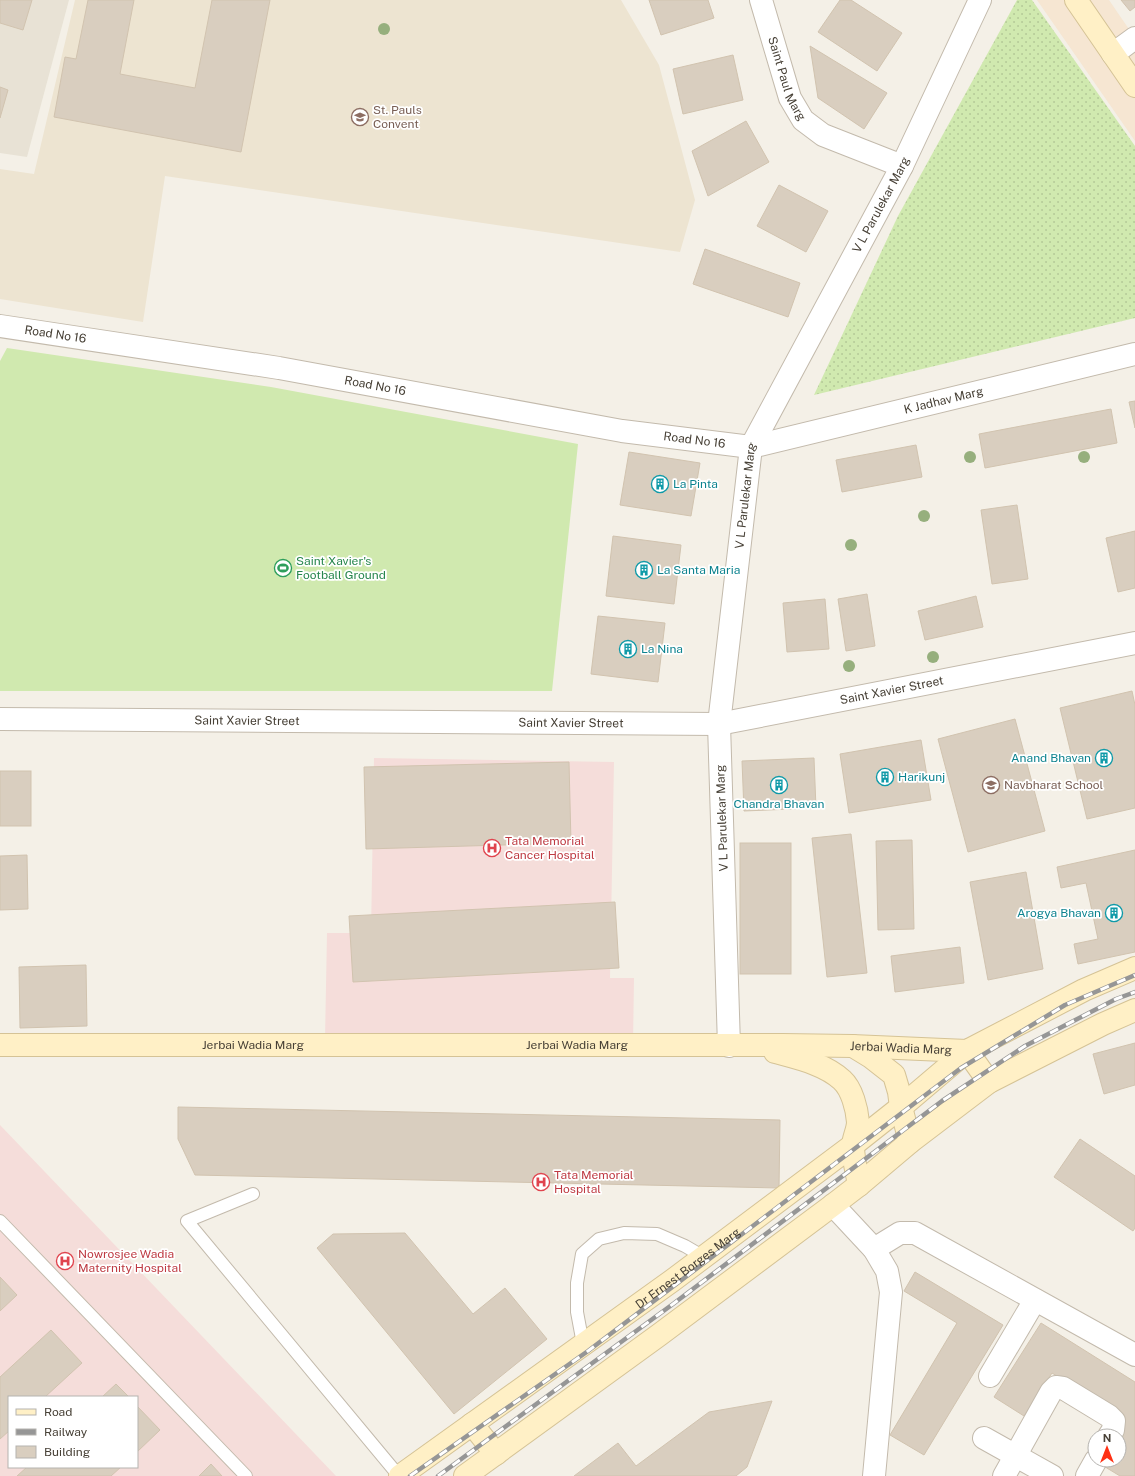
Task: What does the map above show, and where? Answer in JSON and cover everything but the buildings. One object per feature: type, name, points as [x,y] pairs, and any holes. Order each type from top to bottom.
[{"type":"main road","points":[[1076,0],[1135,86]]},
{"type":"main road","name":"Jerbai Wadia Marg","points":[[0,1045],[852,1046],[967,1050],[1084,990],[1135,968]]},
{"type":"main road","points":[[465,1476],[660,1335],[833,1205],[910,1142],[989,1082],[1103,1024],[1135,1010]]},
{"type":"main road","points":[[751,1046],[796,1058],[828,1070],[843,1081],[851,1094],[858,1123],[853,1145],[859,1185]]},
{"type":"main road","points":[[852,1046],[871,1056],[894,1075],[910,1142]]},
{"type":"main road","points":[[967,1050],[989,1082]]},
{"type":"main road","name":"Dr Ernest Borges Marg","points":[[400,1476],[702,1258],[853,1145],[901,1107],[967,1050]]},
{"type":"main road","points":[[472,1424],[496,1454]]},
{"type":"street","name":"Saint Paul Marg","points":[[761,0],[790,98],[803,120],[823,135],[902,166]]},
{"type":"street","name":"V L Parulekar Marg","points":[[728,1046],[719,724],[751,447],[902,166],[980,0]]},
{"type":"street","points":[[1113,54],[1135,38]]},
{"type":"street","name":"Road No 16","points":[[0,326],[280,368],[622,431],[751,447]]},
{"type":"street","name":"K Jadhav Marg","points":[[751,447],[1135,354]]},
{"type":"street","name":"Saint Xavier Street","points":[[0,718],[719,724],[1135,643]]},
{"type":"street","points":[[833,1205],[874,1249],[887,1271],[891,1292],[874,1476]]},
{"type":"street","points":[[874,1249],[900,1234],[915,1234],[1135,1355]]},
{"type":"street","points":[[990,1376],[1035,1300]]},
{"type":"street","points":[[1004,1476],[1051,1392],[1056,1387],[1063,1388],[1109,1416],[1114,1421],[1113,1428]]},
{"type":"street","points":[[984,1438],[1052,1476]]},
{"type":"lane","points":[[253,1194],[187,1222],[400,1476]]},
{"type":"lane","points":[[0,1221],[246,1476]]},
{"type":"lane","points":[[584,1344],[577,1312],[576,1283],[582,1254],[599,1239],[624,1233],[657,1234],[685,1246],[697,1253],[702,1258]]},
{"type":"shaded area","points":[[0,0],[69,0],[27,157],[0,153]]},
{"type":"shaded area","name":"St. Pauls Convent","points":[[75,0],[621,0],[659,65],[695,200],[680,252],[165,176],[143,322],[0,299],[0,169],[34,174]]},
{"type":"shaded area","points":[[1037,0],[1109,0],[1135,38],[1135,141]]},
{"type":"shaded area","name":"Tata Memorial Cancer Hospital","points":[[374,758],[614,762],[610,978],[634,978],[633,1044],[325,1039],[327,933],[371,933]]},
{"type":"shaded area","name":"Nowrosjee Wadia Maternity Hospital","points":[[0,1125],[336,1476],[0,1476]]},
{"type":"green space","points":[[1017,0],[1032,0],[1135,146],[1135,318],[814,395],[898,216]]},
{"type":"green space","name":"Saint Xavier's Football Ground","points":[[7,348],[271,387],[578,444],[552,691],[0,691],[0,361]]},
{"type":"railway","points":[[410,1476],[588,1351],[961,1068],[1065,1005],[1135,975]]},
{"type":"railway","points":[[438,1476],[673,1304],[942,1101],[1025,1046],[1116,999],[1135,992]]},
{"type":"place","name":"St. Pauls Convent","points":[[360,117]]},
{"type":"place","name":"La Pinta","points":[[660,484]]},
{"type":"place","name":"Saint Xavier's Football Ground","points":[[283,568]]},
{"type":"place","name":"La Santa Maria","points":[[644,570]]},
{"type":"place","name":"La Nina","points":[[628,649]]},
{"type":"place","name":"Anand Bhavan","points":[[1104,758]]},
{"type":"place","name":"Harikunj","points":[[885,777]]},
{"type":"place","name":"Chandra Bhavan","points":[[779,785]]},
{"type":"place","name":"Navbharat School","points":[[991,785]]},
{"type":"place","name":"Tata Memorial Cancer Hospital","points":[[492,848]]},
{"type":"place","name":"Arogya Bhavan","points":[[1114,913]]},
{"type":"place","name":"Tata Memorial Hospital","points":[[541,1182]]},
{"type":"place","name":"Nowrosjee Wadia Maternity Hospital","points":[[65,1261]]}]
